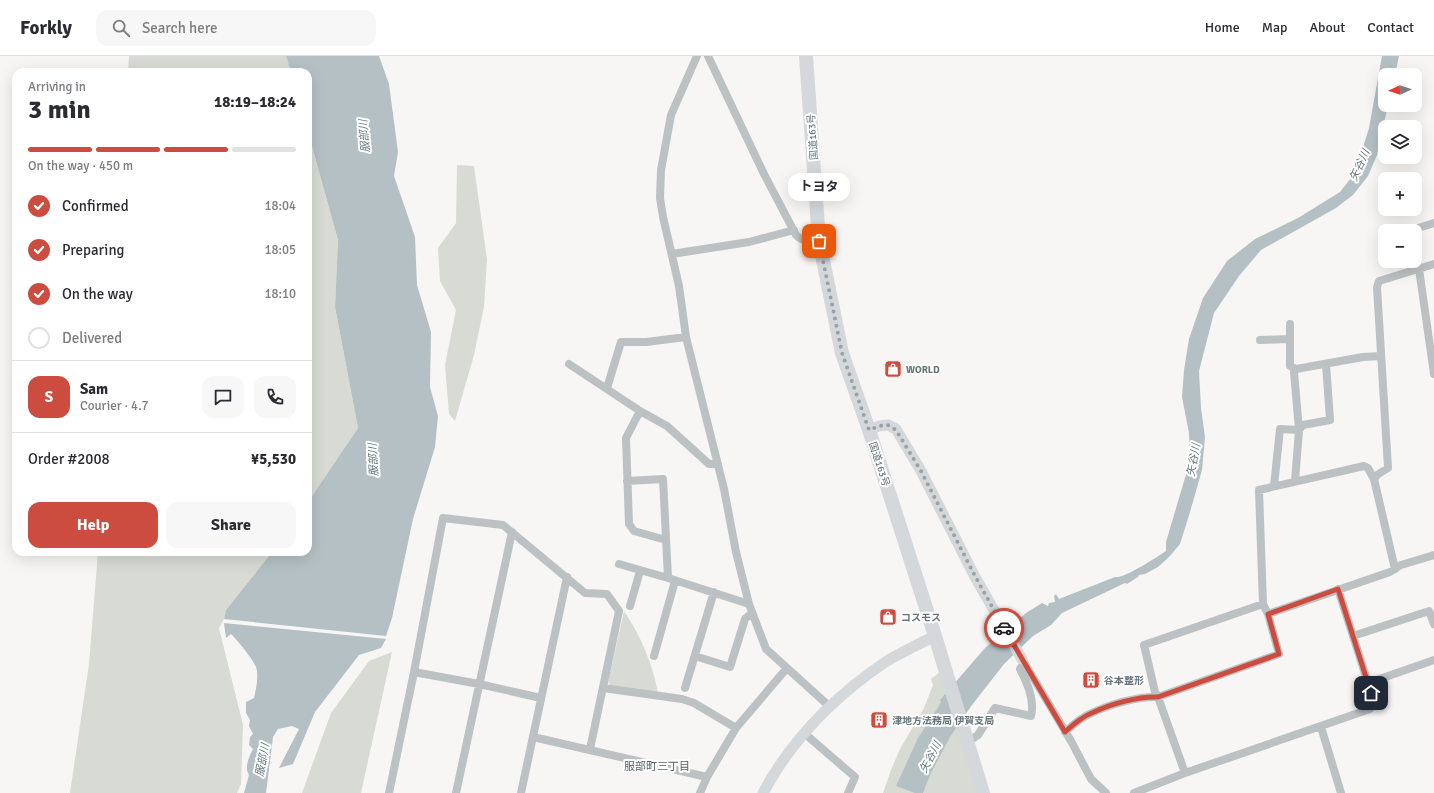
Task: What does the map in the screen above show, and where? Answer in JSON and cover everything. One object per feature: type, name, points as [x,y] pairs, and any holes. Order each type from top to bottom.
[{"type":"highway","name":"国道163号","points":[[806,56],[819,241],[842,353],[869,430],[935,636],[983,793]]},
{"type":"street","points":[[697,56],[671,115],[660,170],[660,198],[679,286],[686,337],[724,489],[736,552],[752,613],[766,649],[829,706]]},
{"type":"street","points":[[708,56],[764,174],[794,230],[800,239],[806,242],[819,241]]},
{"type":"street","points":[[1422,227],[1434,223]]},
{"type":"street","points":[[672,254],[749,242],[794,230]]},
{"type":"street","points":[[1374,479],[1377,475],[1388,468],[1377,287],[1378,281],[1434,264]]},
{"type":"street","points":[[1419,269],[1434,374]]},
{"type":"street","points":[[1290,324],[1290,366],[1296,369],[1363,357],[1381,356]]},
{"type":"street","points":[[607,388],[621,342],[646,342],[686,337]]},
{"type":"street","points":[[1260,340],[1289,339]]},
{"type":"street","points":[[569,364],[640,411],[667,426],[709,464],[718,464]]},
{"type":"street","points":[[1299,430],[1303,425],[1330,420],[1326,364]]},
{"type":"street","points":[[1295,481],[1299,430],[1294,372],[1296,369]]},
{"type":"street","points":[[640,411],[626,438],[629,524],[634,531],[666,540]]},
{"type":"street","points":[[869,430],[879,426],[888,425],[896,430],[921,471],[975,576],[1091,779],[1106,793]]},
{"type":"street","points":[[1274,486],[1280,430],[1299,430]]},
{"type":"street","points":[[1065,732],[1078,721],[1093,712],[1124,702],[1158,697],[1279,654],[1268,614],[1263,604],[1259,490],[1364,466],[1368,468],[1374,479],[1395,569]]},
{"type":"street","points":[[627,481],[663,479],[666,540],[672,580],[654,656]]},
{"type":"street","points":[[389,793],[414,672],[443,518],[503,525],[585,593],[607,594],[619,611],[590,749]]},
{"type":"street","points":[[456,793],[512,532]]},
{"type":"street","points":[[1268,614],[1390,572],[1401,565],[1434,555]]},
{"type":"street","points":[[619,564],[749,604]]},
{"type":"street","points":[[630,606],[640,571]]},
{"type":"street","points":[[520,793],[567,577]]},
{"type":"street","points":[[1134,793],[1185,773],[1370,709],[1374,704],[1338,589]]},
{"type":"street","points":[[685,688],[714,592]]},
{"type":"street","points":[[1185,773],[1155,692],[1144,645],[1263,604]]},
{"type":"street","points":[[1353,636],[1429,611],[1434,624]]},
{"type":"street","points":[[694,656],[730,667],[745,619],[752,613]]},
{"type":"street","points":[[763,793],[777,770],[804,733],[829,706],[857,682],[888,661],[935,636]]},
{"type":"street","points":[[1368,683],[1434,660]]},
{"type":"street","points":[[967,741],[978,735],[995,708],[1031,716],[1031,699],[1020,669],[1023,661]]},
{"type":"street","points":[[700,793],[707,777],[736,728],[787,668]]},
{"type":"street","points":[[414,672],[480,684],[541,698]]},
{"type":"street","points":[[603,688],[682,699],[694,703],[736,728]]},
{"type":"street","points":[[1321,727],[1341,793]]},
{"type":"street","points":[[804,733],[855,777],[848,793]]},
{"type":"street","points":[[533,737],[707,777]]},
{"type":"shaded area","points":[[129,56],[286,56],[290,68],[128,68]]},
{"type":"shaded area","points":[[312,146],[338,240],[335,307],[358,428],[312,496]]},
{"type":"shaded area","points":[[457,165],[474,166],[487,259],[484,307],[474,355],[455,421],[449,414],[445,365],[456,310],[440,281],[438,248],[456,223]]},
{"type":"shaded area","points":[[98,556],[269,556],[226,610],[224,619],[219,628],[243,725],[241,784],[237,793],[70,793],[89,664]]},
{"type":"shaded area","points":[[624,611],[645,650],[653,671],[658,693],[611,686],[608,682]]},
{"type":"shaded area","points":[[392,652],[361,793],[302,793],[331,713],[369,661]]},
{"type":"shaded area","points":[[940,672],[976,793],[883,793],[900,749],[924,708],[933,685],[931,679]]},
{"type":"water","name":"服部川","points":[[286,56],[379,56],[389,84],[398,152],[394,176],[415,237],[417,285],[431,332],[430,387],[438,416],[435,447],[413,519],[392,618],[386,636],[224,619],[226,610],[269,556],[312,556],[312,496],[358,428],[335,307],[338,240],[312,146],[312,68],[290,68]]},
{"type":"water","points":[[1382,56],[1399,56],[1396,68],[1380,68]]},
{"type":"water","name":"矢谷川","points":[[1378,78],[1378,112],[1386,112],[1385,120],[1378,120],[1378,150],[1368,176],[1353,195],[1336,208],[1261,250],[1239,276],[1214,313],[1199,371],[1201,408],[1205,437],[1202,470],[1180,544],[1158,567],[1145,574],[1139,575],[1127,584],[1125,583],[1062,613],[1051,625],[1033,636],[1004,664],[972,705],[950,737],[931,773],[923,793],[915,793],[896,786],[918,738],[939,706],[941,702],[940,700],[985,648],[1026,613],[1042,603],[1048,606],[1049,603],[1055,602],[1054,596],[1056,594],[1059,599],[1115,577],[1126,575],[1166,551],[1166,542],[1190,461],[1189,433],[1182,397],[1184,370],[1189,339],[1203,298],[1227,261],[1255,239],[1298,218],[1340,192],[1355,173],[1369,128]]},
{"type":"water","name":"服部川","points":[[224,623],[386,639],[381,648],[359,655],[315,712],[293,764],[279,768],[299,729],[292,726],[278,729],[273,737],[266,793],[244,793],[249,775],[247,769],[248,762],[253,749],[249,745],[250,737],[253,734],[249,726],[250,720],[246,713],[246,702],[254,698],[257,682],[257,670],[241,645],[231,634],[226,638]]},
{"type":"way so far","points":[[819,241],[842,353],[869,430],[879,426],[888,425],[896,430],[921,471],[975,576],[1004,628]]},
{"type":"place","name":"トヨタ","points":[[819,241]]},
{"type":"place","name":"WORLD","points":[[893,369]]},
{"type":"place","name":"コスモス","points":[[888,617]]},
{"type":"place","name":"谷本整形","points":[[1091,680]]},
{"type":"place","name":"津地方法務局 伊賀支局","points":[[879,720]]},
{"type":"district","name":"服部町三丁目","points":[[657,766]]},
{"type":"route","points":[[1004,628],[1065,732],[1078,721],[1093,712],[1124,702],[1158,697],[1279,654],[1268,614],[1338,589],[1371,693]]}]
